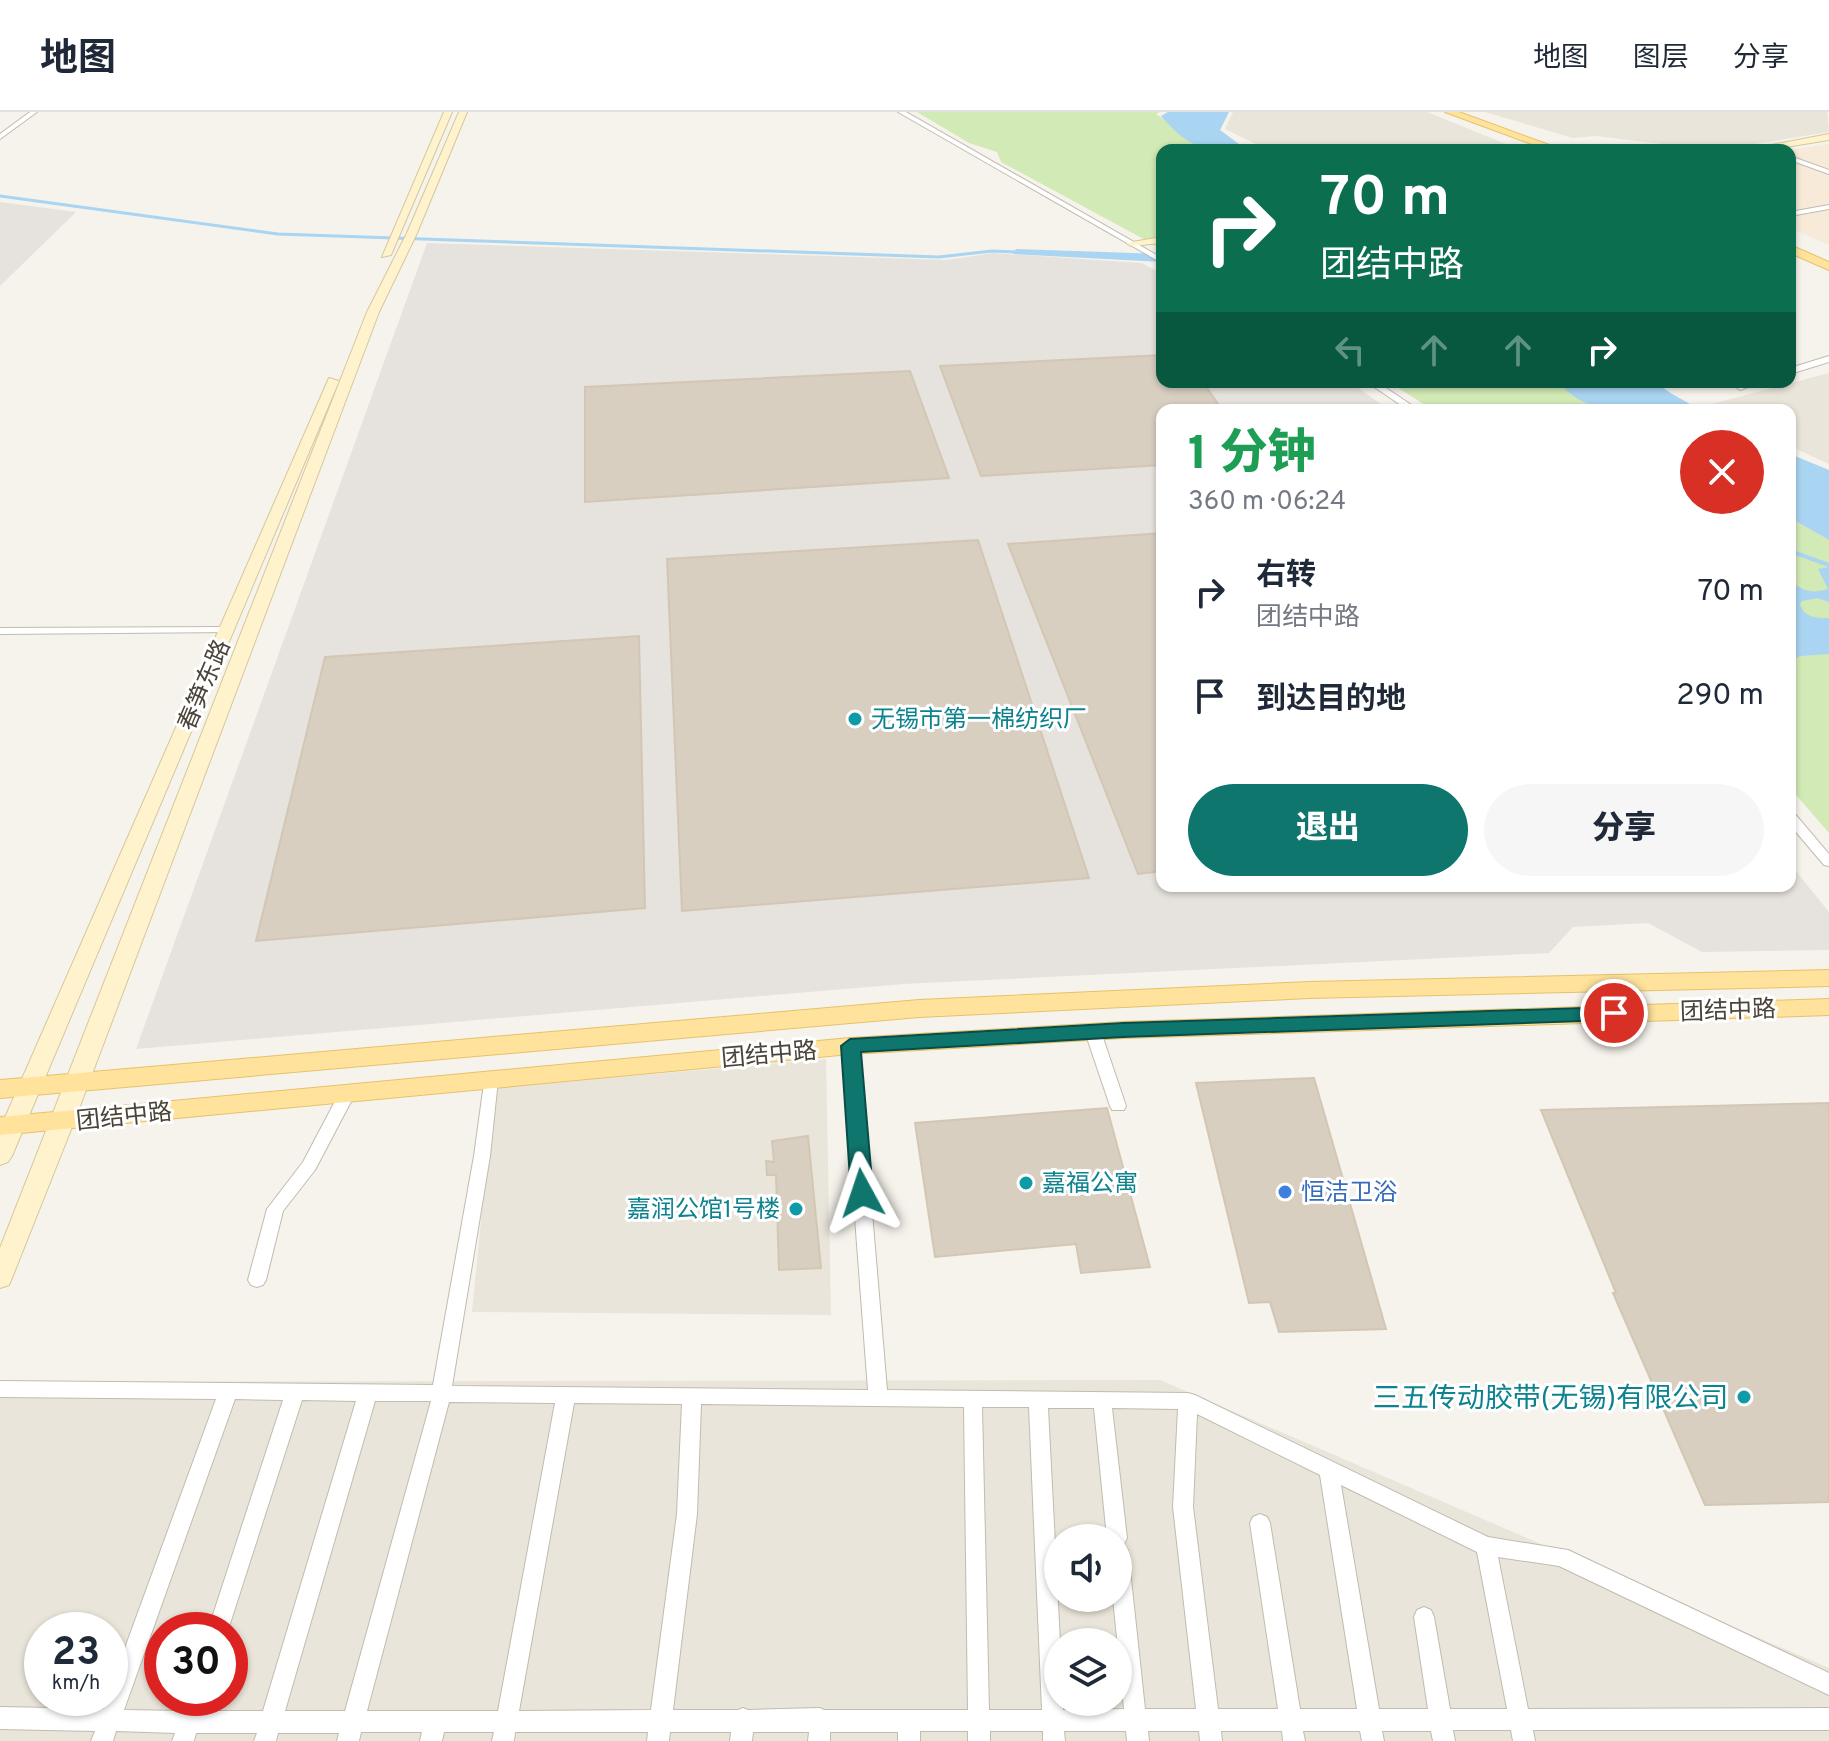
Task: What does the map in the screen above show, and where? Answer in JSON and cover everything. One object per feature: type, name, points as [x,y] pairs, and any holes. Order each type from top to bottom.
[{"type":"main road","name":"春笋东路","points":[[0,1278],[78,1083],[448,112]]},
{"type":"main road","name":"春笋东路","points":[[0,1156],[6,1126],[32,1087],[227,630],[401,238],[463,112]]},
{"type":"main road","points":[[1450,112],[1541,144]]},
{"type":"main road","points":[[1469,112],[1558,144]]},
{"type":"main road","points":[[1792,144],[1829,137]]},
{"type":"main road","points":[[1131,243],[1156,241]]},
{"type":"main road","points":[[1796,245],[1829,259]]},
{"type":"main road","points":[[1796,252],[1829,266]]},
{"type":"main road","name":"团结中路","points":[[0,1089],[792,1018],[1142,996],[1536,983],[1829,978]]},
{"type":"main road","name":"团结中路","points":[[6,1126],[850,1046],[1093,1032],[1829,1007]]},
{"type":"street","points":[[0,137],[34,112]]},
{"type":"street","points":[[901,112],[1156,258]]},
{"type":"street","points":[[1796,160],[1829,172]]},
{"type":"street","points":[[1796,213],[1829,207]]},
{"type":"street","points":[[1796,369],[1829,359]]},
{"type":"street","points":[[1380,388],[1405,404]]},
{"type":"street","points":[[0,631],[227,630]]},
{"type":"street","points":[[1796,824],[1829,862]]},
{"type":"street","points":[[1093,1032],[1118,1106]]},
{"type":"street","points":[[850,1046],[878,1398]]},
{"type":"street","points":[[351,1731],[440,1394],[482,1156],[490,1080]]},
{"type":"street","points":[[257,1280],[275,1209],[309,1166],[347,1094]]},
{"type":"street","points":[[0,1389],[1188,1401],[1486,1546],[1561,1557],[1829,1684]]},
{"type":"street","points":[[102,1741],[228,1392]]},
{"type":"street","points":[[224,1612],[295,1392]]},
{"type":"street","points":[[267,1731],[368,1393]]},
{"type":"street","points":[[505,1730],[566,1395]]},
{"type":"street","points":[[659,1730],[687,1514],[692,1396]]},
{"type":"street","points":[[973,1399],[978,1730]]},
{"type":"street","points":[[1038,1400],[1054,1730]]},
{"type":"street","points":[[1102,1400],[1115,1524]]},
{"type":"street","points":[[1188,1401],[1183,1507],[1210,1730]]},
{"type":"street","points":[[1329,1470],[1371,1730]]},
{"type":"street","points":[[1260,1523],[1292,1730]]},
{"type":"street","points":[[1486,1546],[1524,1741]]},
{"type":"street","points":[[1124,1612],[1137,1730]]},
{"type":"street","points":[[1424,1617],[1442,1730]]},
{"type":"street","points":[[0,1718],[110,1718],[186,1731],[1442,1730],[1518,1719],[1829,1719]]},
{"type":"shaded area","points":[[1233,112],[1427,112],[1506,144],[1256,144],[1225,129]]},
{"type":"shaded area","points":[[1485,112],[1827,112],[1829,132],[1755,144],[1662,144],[1596,136],[1573,138]]},
{"type":"shaded area","points":[[1829,144],[1829,245],[1796,231],[1796,149]]},
{"type":"shaded area","points":[[0,202],[76,212],[0,286]]},
{"type":"shaded area","points":[[427,243],[947,260],[993,253],[1142,263],[1156,271],[1156,388],[1358,388],[1381,404],[1156,404],[1156,892],[1796,892],[1796,871],[1829,912],[1829,950],[1702,952],[1648,923],[1573,927],[1549,953],[904,984],[136,1049]]},
{"type":"shaded area","points":[[1829,373],[1829,464],[1796,449],[1796,404],[1712,404],[1772,388],[1796,388],[1796,382]]},
{"type":"shaded area","points":[[826,1059],[831,1315],[472,1312],[494,1088]]},
{"type":"shaded area","points":[[1160,1380],[1829,1668],[1829,1741],[0,1741],[0,1382]]},
{"type":"green space","points":[[917,112],[1160,112],[1156,114],[1203,144],[1156,144],[1156,246],[1001,162],[997,152],[969,143]]},
{"type":"green space","points":[[1398,388],[1568,388],[1591,404],[1424,404]]},
{"type":"green space","points":[[1796,521],[1829,540],[1829,833],[1796,795]]},
{"type":"water","points":[[1168,112],[1229,112],[1220,130],[1239,144],[1194,144],[1161,116]]},
{"type":"water","points":[[1016,249],[1156,254],[1156,262],[1013,254]]},
{"type":"water","points":[[1565,388],[1664,388],[1689,404],[1587,404]]},
{"type":"water","points":[[1796,456],[1829,470],[1829,540],[1796,521]]},
{"type":"water","points":[[1829,567],[1829,602],[1818,598],[1800,604],[1808,615],[1829,618],[1829,654],[1796,658],[1796,585],[1808,591],[1828,589],[1818,569]]},
{"type":"building","points":[[1156,355],[1156,388],[1207,388],[1218,404],[1156,404],[1156,465],[981,476],[940,366]]},
{"type":"building","points":[[910,371],[949,478],[585,502],[585,387]]},
{"type":"building","name":"无锡市第一棉纺织厂","points":[[1156,533],[1156,872],[1138,874],[1008,544]]},
{"type":"building","name":"无锡市第一棉纺织厂","points":[[978,540],[1089,878],[682,911],[667,559]]},
{"type":"building","points":[[639,636],[645,908],[256,941],[325,657]]},
{"type":"building","name":"恒洁卫浴","points":[[1314,1078],[1386,1329],[1279,1332],[1270,1302],[1249,1303],[1196,1083]]},
{"type":"building","name":"三五传动胶带(无锡)有限公司","points":[[1829,1103],[1829,1502],[1705,1505],[1613,1293],[1616,1293],[1541,1110]]},
{"type":"building","name":"嘉福公寓","points":[[1107,1108],[1150,1267],[1081,1273],[1076,1244],[935,1257],[915,1123]]},
{"type":"building","name":"嘉润公馆1号楼","points":[[808,1136],[821,1268],[779,1270],[776,1175],[767,1175],[766,1161],[774,1162],[772,1141]]},
{"type":"waterway","points":[[0,196],[278,234],[939,257],[992,251],[1017,252]]},
{"type":"waterway","points":[[1796,553],[1829,565]]},
{"type":"place","name":"无锡市第一棉纺织厂","points":[[855,719]]},
{"type":"place","name":"嘉福公寓","points":[[1026,1183]]},
{"type":"place","name":"恒洁卫浴","points":[[1285,1192]]},
{"type":"place","name":"嘉润公馆1号楼","points":[[796,1209]]},
{"type":"place","name":"三五传动胶带(无锡)有限公司","points":[[1744,1397]]},
{"type":"route","points":[[862,1193],[850,1046],[1123,1030],[1614,1013]]}]
